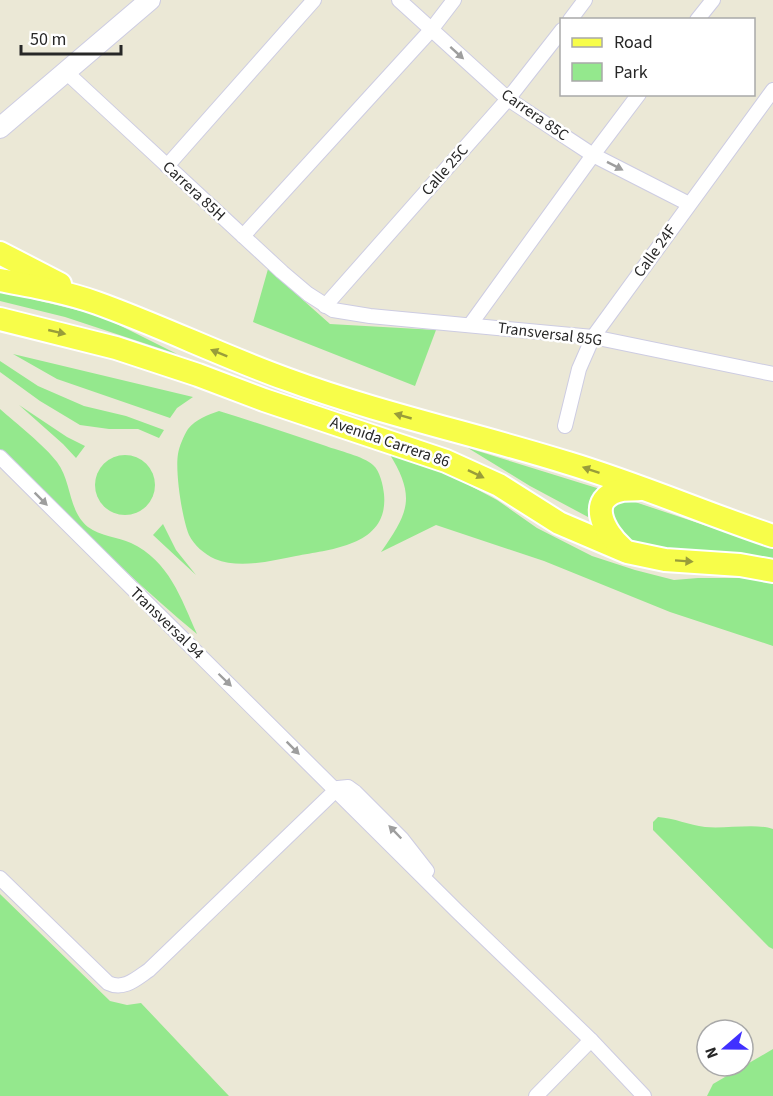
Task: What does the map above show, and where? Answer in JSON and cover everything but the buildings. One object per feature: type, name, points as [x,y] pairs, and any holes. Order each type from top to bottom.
[{"type":"main road","points":[[0,253],[96,303]]},
{"type":"main road","name":"Avenida Carrera 86","points":[[0,280],[46,289],[96,303],[288,380],[399,415],[571,463],[646,489],[711,516],[773,536]]},
{"type":"main road","name":"Avenida Carrera 86","points":[[0,318],[116,348],[446,461],[499,485],[559,523],[627,552],[665,560],[740,565],[773,571]]},
{"type":"main road","points":[[627,552],[605,528],[600,514],[602,506],[610,495],[623,490],[646,489]]},
{"type":"street","points":[[0,128],[150,0]]},
{"type":"street","points":[[167,166],[314,0]]},
{"type":"street","name":"Carrera 85C","points":[[399,0],[508,99],[593,155],[689,204]]},
{"type":"street","points":[[243,236],[431,30],[454,0]]},
{"type":"street","points":[[572,18],[585,0]]},
{"type":"street","points":[[699,18],[712,0]]},
{"type":"street","name":"Calle 25C","points":[[325,306],[508,99],[560,31]]},
{"type":"street","name":"Carrera 85H","points":[[66,72],[243,236],[308,294],[325,306]]},
{"type":"street","name":"Calle 24F","points":[[565,426],[579,369],[593,337],[773,90]]},
{"type":"street","points":[[470,325],[637,96]]},
{"type":"street","name":"Transversal 85G","points":[[325,306],[333,310],[370,316],[593,337],[773,374]]},
{"type":"street","name":"Transversal 94","points":[[0,457],[334,789],[342,786],[356,792],[402,839],[457,911],[591,1040],[644,1096]]},
{"type":"street","points":[[0,878],[108,983],[120,986],[149,970],[334,789]]},
{"type":"street","points":[[536,1096],[591,1040]]},
{"type":"green space","points":[[268,269],[330,324],[436,330],[415,386],[253,322]]},
{"type":"green space","points":[[0,291],[101,316],[177,354],[65,317],[0,301]]},
{"type":"green space","points":[[13,354],[193,397],[177,408],[170,418],[57,379]]},
{"type":"green space","points":[[0,361],[38,386],[84,406],[126,416],[164,430],[159,438],[138,429],[109,429],[80,425],[40,401],[0,372]]},
{"type":"green space","points":[[19,405],[67,437],[85,446],[76,458],[63,444]]},
{"type":"green space","points":[[0,409],[57,462],[65,478],[73,505],[88,527],[131,543],[155,560],[164,570],[179,594],[197,634],[121,567],[0,449]]},
{"type":"green space","points":[[219,411],[369,462],[378,471],[384,490],[383,511],[378,524],[356,541],[326,551],[245,564],[224,562],[207,555],[194,542],[186,527],[177,462],[179,448],[188,429],[198,420]]},
{"type":"green space","points":[[468,448],[600,489],[591,502],[588,517],[530,486]]},
{"type":"green space","points":[[389,453],[452,476],[497,500],[537,528],[592,556],[674,580],[752,578],[773,583],[773,646],[670,612],[544,561],[436,525],[381,552],[398,526],[406,504],[403,481]]},
{"type":"green space","points":[[119,455],[131,455],[142,460],[150,468],[155,485],[153,497],[142,510],[131,515],[119,515],[108,510],[100,502],[95,491],[95,479],[100,468],[108,460]]},
{"type":"green space","points":[[623,498],[773,548],[773,559],[742,553],[646,547],[625,541],[607,506]]},
{"type":"green space","points":[[163,524],[176,550],[196,575],[153,535]]},
{"type":"green space","points":[[658,817],[705,827],[758,826],[773,829],[773,949],[653,830],[653,822]]},
{"type":"green space","points":[[0,894],[110,1001],[127,1005],[141,1003],[229,1096],[0,1096]]},
{"type":"green space","points":[[773,1049],[773,1096],[707,1096],[713,1084],[723,1078],[755,1078],[755,1060]]}]
